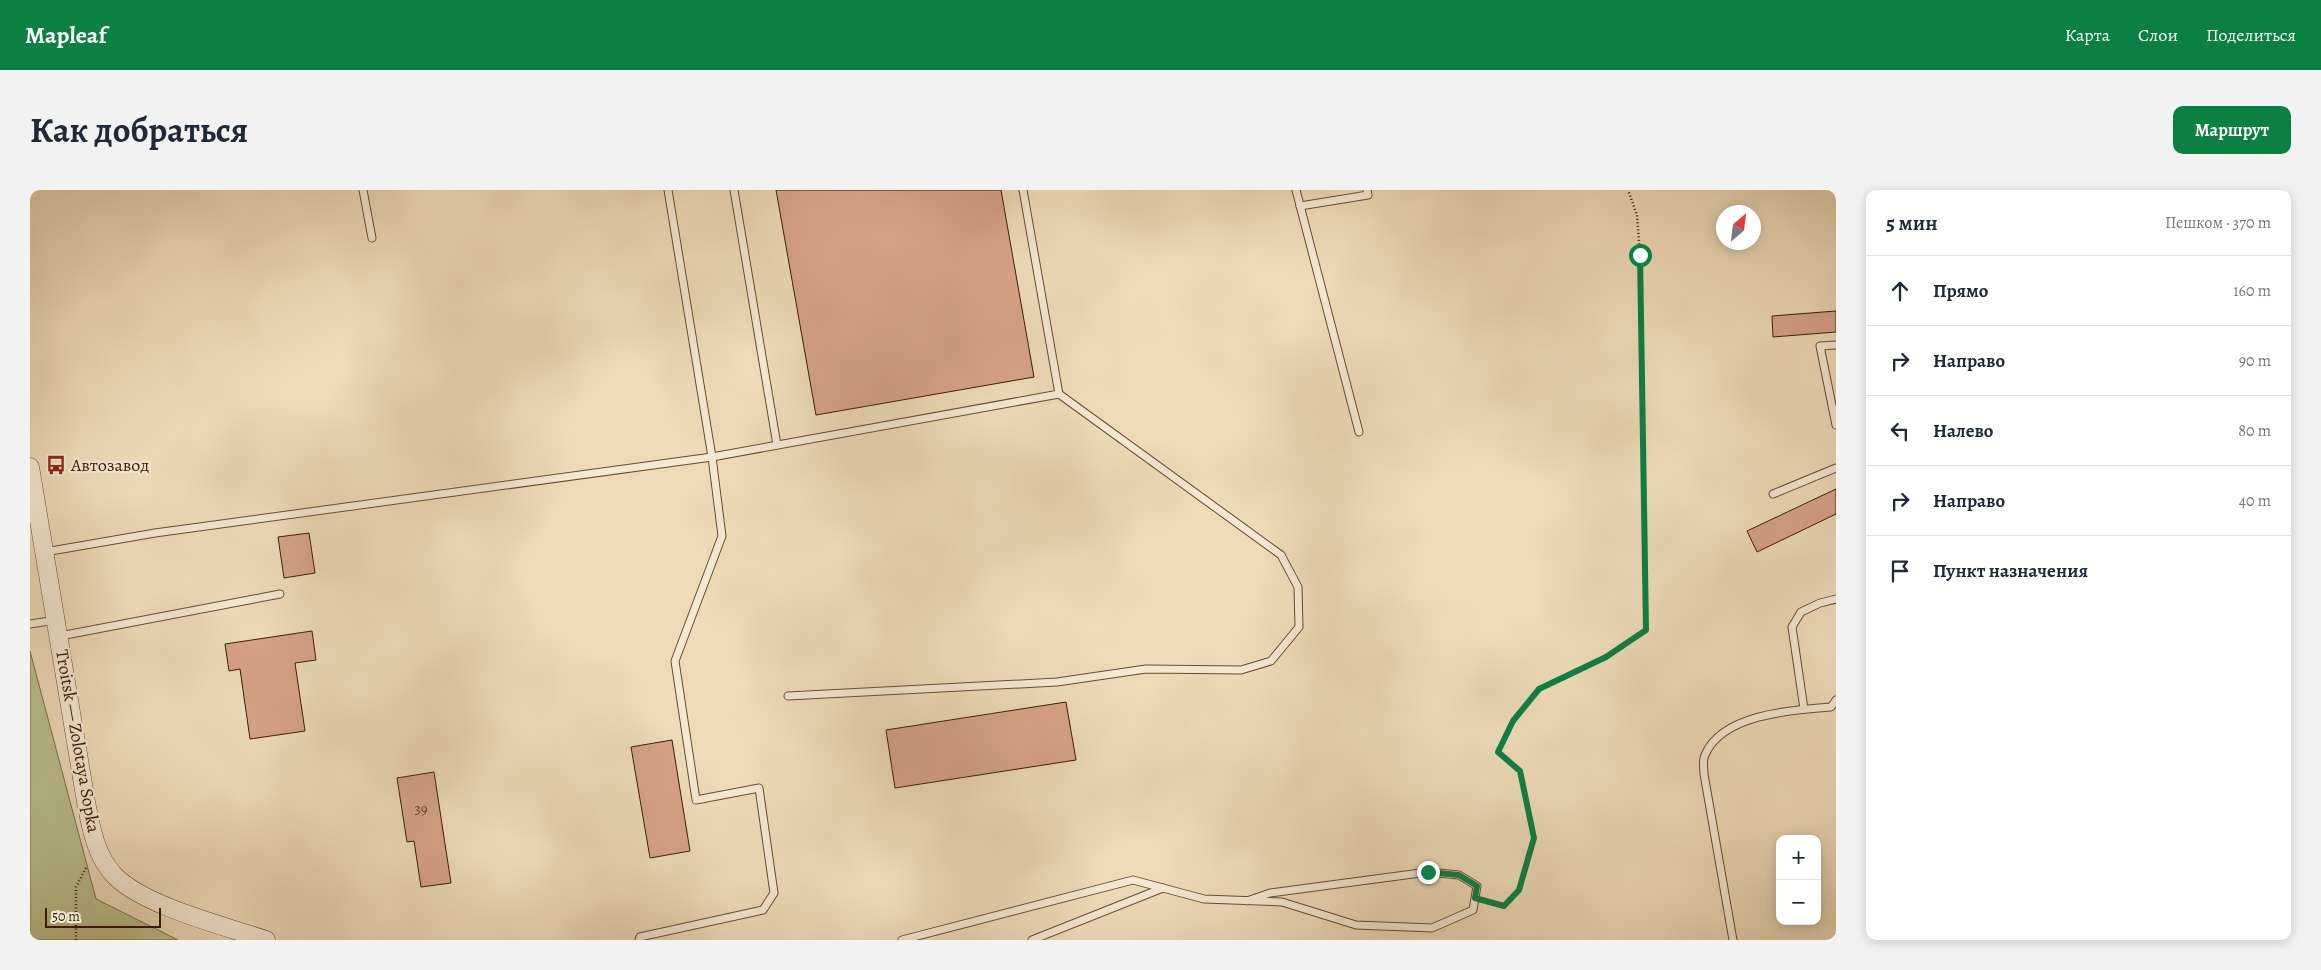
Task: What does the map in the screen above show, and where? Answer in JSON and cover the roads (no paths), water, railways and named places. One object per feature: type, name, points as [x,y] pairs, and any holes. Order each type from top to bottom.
[{"type":"street","name":"Troitsk — Zolotaya Sopka","points":[[30,467],[86,802],[98,847],[104,861],[115,876],[134,891],[189,914],[266,940]]},
{"type":"lane","points":[[363,190],[372,238]]},
{"type":"lane","points":[[639,940],[640,937],[763,910],[774,893],[759,788],[696,800],[675,660],[722,536],[712,457],[668,190]]},
{"type":"lane","points":[[734,190],[777,445]]},
{"type":"lane","points":[[788,696],[1057,682],[1146,669],[1241,670],[1271,661],[1299,627],[1298,587],[1281,555],[1059,394],[1023,190]]},
{"type":"lane","points":[[1296,190],[1359,432]]},
{"type":"lane","points":[[1300,206],[1368,195],[1367,190]]},
{"type":"lane","points":[[1836,345],[1820,346],[1836,425]]},
{"type":"lane","points":[[45,552],[155,533],[712,457],[1059,394]]},
{"type":"lane","points":[[1773,494],[1836,468]]},
{"type":"lane","points":[[30,624],[58,628],[280,594]]},
{"type":"lane","points":[[1804,709],[1792,627],[1800,612],[1820,603],[1836,599]]},
{"type":"lane","points":[[1733,940],[1704,774],[1704,757],[1718,735],[1746,720],[1804,709],[1833,707],[1836,700]]},
{"type":"lane","points":[[902,940],[1133,880],[1204,899],[1247,901],[1282,902],[1356,925],[1432,928],[1474,910],[1477,886],[1459,875],[1428,872],[1270,893],[1247,901]]},
{"type":"lane","points":[[1032,940],[1163,888]]},
{"type":"place","name":"Автозавод","points":[[56,465]]}]
